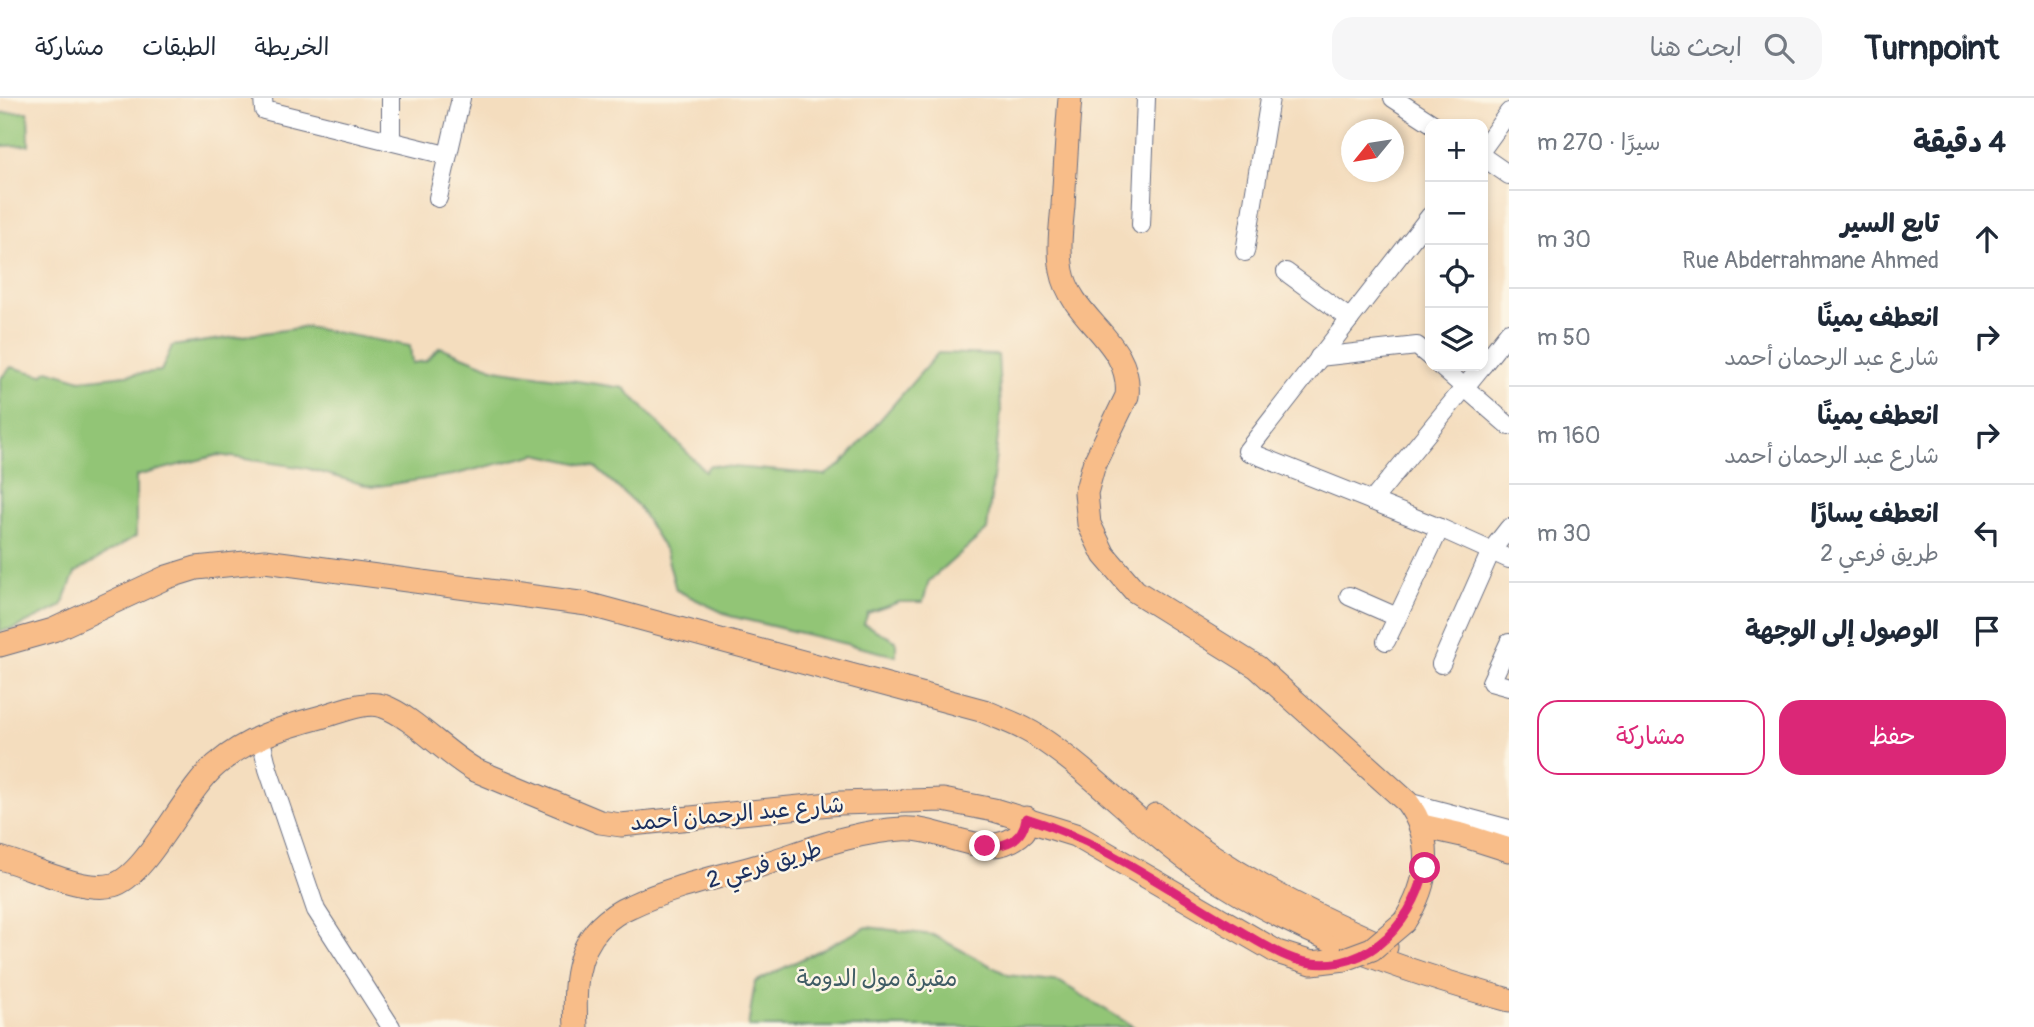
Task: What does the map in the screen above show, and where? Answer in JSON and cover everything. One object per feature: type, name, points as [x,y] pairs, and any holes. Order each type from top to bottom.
[{"type":"main road","points":[[1070,98],[1061,236],[1062,272],[1070,293],[1119,355],[1129,383],[1127,396],[1088,479],[1085,509],[1095,540],[1113,569],[1135,591],[1257,667],[1407,802],[1422,826],[1509,850]]},
{"type":"main road","points":[[0,645],[53,630],[167,576],[196,568],[265,561],[587,604],[984,711],[1039,737],[1112,793],[1177,852],[1269,911],[1314,935],[1380,960],[1509,1000]]},
{"type":"main road","name":"شارع عبد الرحمان أحمد","points":[[0,858],[86,885],[117,884],[138,868],[194,788],[215,766],[260,736],[364,705],[381,705],[475,770],[600,822],[621,825],[840,803],[927,800],[961,803],[1026,818],[1074,835],[1277,952],[1312,963],[1345,959],[1372,949],[1404,922],[1418,896],[1425,868],[1426,840],[1422,826]]},
{"type":"main road","points":[[1039,737],[1054,739],[1072,750],[1192,843],[1275,895],[1394,950],[1509,986]]},
{"type":"main road","name":"طريق فرعي 2","points":[[576,1027],[575,984],[583,951],[600,927],[632,905],[849,839],[892,830],[916,830],[985,846],[1002,845],[1024,831],[1026,818]]},
{"type":"street","points":[[263,98],[264,110],[391,139],[446,155]]},
{"type":"street","points":[[391,98],[391,139]]},
{"type":"street","points":[[438,198],[461,98]]},
{"type":"street","points":[[1141,225],[1146,98]]},
{"type":"street","points":[[1245,252],[1270,98]]},
{"type":"street","points":[[1393,98],[1425,119]]},
{"type":"street","points":[[1488,141],[1509,112]]},
{"type":"street","points":[[1488,160],[1509,175]]},
{"type":"street","points":[[1425,222],[1247,450],[1440,528],[1509,559]]},
{"type":"street","points":[[1286,272],[1350,320]]},
{"type":"street","points":[[1488,358],[1509,332]]},
{"type":"street","points":[[1319,357],[1417,346],[1425,353]]},
{"type":"street","points":[[1446,371],[1509,426]]},
{"type":"street","points":[[1371,501],[1477,371]]},
{"type":"street","points":[[1386,641],[1440,528]]},
{"type":"street","points":[[1441,664],[1491,551],[1509,528]]},
{"type":"street","points":[[1349,596],[1397,617]]},
{"type":"street","points":[[1509,643],[1491,682],[1509,687]]},
{"type":"street","points":[[260,736],[268,769],[316,910],[391,1027]]},
{"type":"street","points":[[1407,802],[1509,829]]},
{"type":"green space","points":[[28,112],[29,145],[0,146],[0,113]]},
{"type":"green space","points":[[306,327],[410,346],[412,363],[426,361],[440,347],[495,369],[624,388],[705,471],[710,465],[825,475],[841,465],[938,353],[998,355],[1001,411],[987,530],[929,581],[923,602],[899,602],[868,613],[864,624],[896,641],[896,656],[730,616],[676,590],[666,552],[638,506],[595,467],[537,454],[453,475],[372,487],[306,468],[218,455],[136,476],[136,536],[75,573],[62,606],[16,628],[0,631],[0,379],[11,367],[42,375],[48,370],[81,380],[161,371],[172,346]]},
{"type":"green space","name":"مقبرة مول الدومة","points":[[867,927],[933,935],[1008,975],[1060,982],[1134,1027],[748,1027],[755,982]]},
{"type":"route","points":[[985,846],[995,847],[1018,837],[1024,831],[1026,818],[1055,827],[1106,852],[1258,942],[1295,959],[1312,963],[1358,955],[1372,949],[1396,932],[1412,910],[1425,868]]}]
